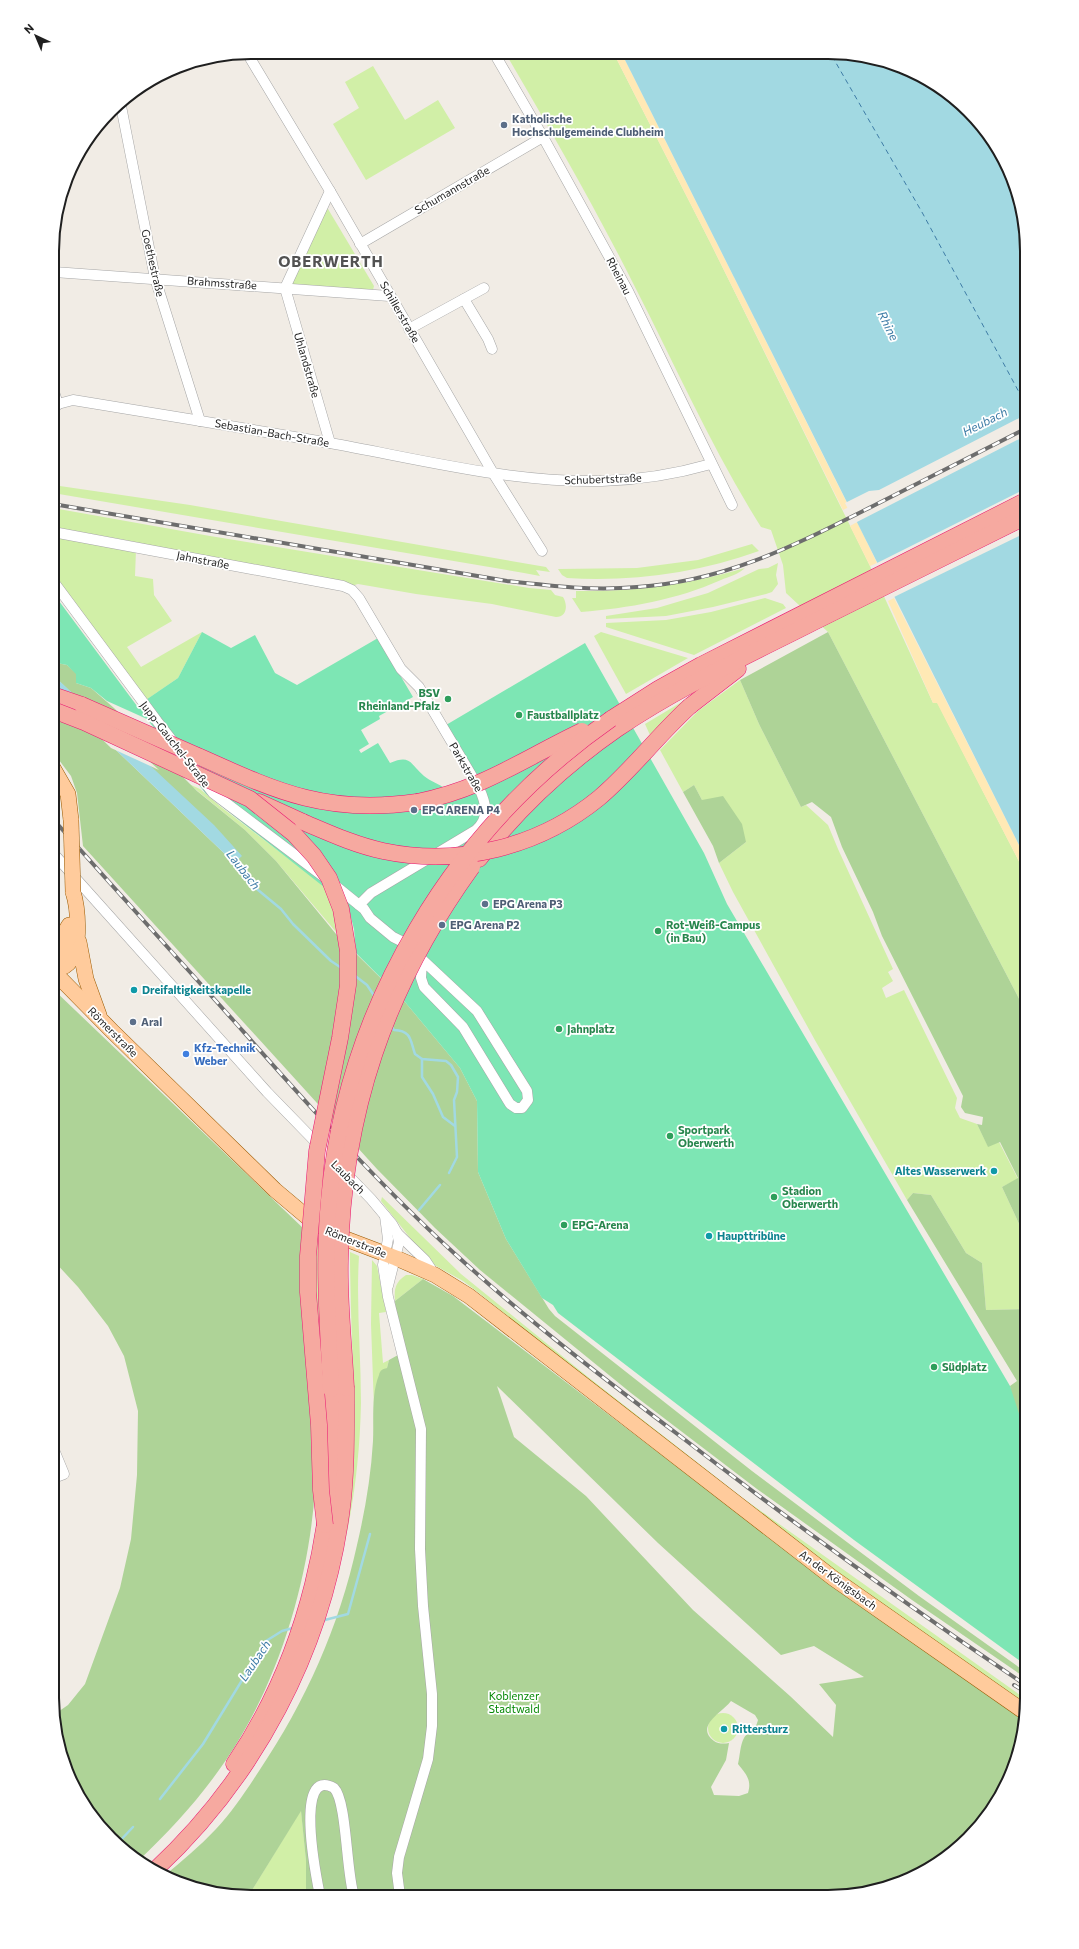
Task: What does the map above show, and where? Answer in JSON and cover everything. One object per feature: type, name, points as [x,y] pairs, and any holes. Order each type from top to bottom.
[{"type":"highway","points":[[150,1861],[182,1830],[218,1786],[235,1762],[263,1714],[285,1668],[317,1571],[325,1525],[333,1441],[326,1294],[329,1200],[340,1123],[362,1046],[378,1005],[405,949],[428,909],[464,858],[489,827],[528,786],[574,745],[611,719],[701,665],[1020,504]]},
{"type":"highway","points":[[159,1866],[203,1821],[230,1788],[256,1750],[286,1695],[309,1640],[324,1596],[341,1515],[346,1457],[346,1388],[340,1262],[342,1208],[347,1162],[360,1100],[375,1048],[389,1011],[419,950],[443,908],[487,849],[540,793],[580,757],[618,729],[672,695],[1020,520]]},
{"type":"highway","points":[[59,712],[84,722],[250,798],[347,840],[400,854],[429,856],[462,855],[511,846],[557,826],[587,807],[612,785],[673,722],[702,696],[743,666],[824,623],[845,607]]},
{"type":"highway","points":[[59,697],[101,712],[272,788],[307,799],[352,806],[406,804],[463,790],[501,774],[569,737],[611,719]]},
{"type":"highway","points":[[250,798],[294,834],[322,868],[341,909],[348,950],[348,985],[345,1008],[317,1151],[308,1256],[308,1292],[319,1425],[321,1490],[325,1525]]},
{"type":"main road","points":[[59,778],[68,794],[71,820],[73,892],[72,919],[68,939],[59,958]]},
{"type":"main road","points":[[59,968],[65,966],[71,961],[75,951],[77,936],[76,902],[73,892]]},
{"type":"main road","points":[[59,938],[63,935],[72,919]]},
{"type":"main road","points":[[77,936],[86,979],[101,1020]]},
{"type":"main road","name":"Römerstraße","points":[[59,976],[101,1020],[275,1190],[306,1217],[326,1231],[435,1274],[466,1294],[514,1329],[655,1441]]},
{"type":"main road","name":"An der Königsbach","points":[[655,1441],[834,1578],[1020,1710]]},
{"type":"street","name":"Schillerstraße","points":[[251,59],[330,191],[389,296],[493,473],[542,551]]},
{"type":"street","name":"Rheinau","points":[[497,59],[543,137],[628,291],[732,506]]},
{"type":"street","name":"Goethestraße","points":[[122,109],[155,278],[200,421]]},
{"type":"street","name":"Schumannstraße","points":[[360,244],[543,137]]},
{"type":"street","points":[[285,288],[330,191]]},
{"type":"street","name":"Brahmsstraße","points":[[59,272],[389,296]]},
{"type":"street","name":"Uhlandstraße","points":[[285,288],[330,443]]},
{"type":"street","points":[[409,329],[484,288]]},
{"type":"street","points":[[464,299],[488,339],[492,349]]},
{"type":"street","name":"Sebastian-Bach-Straße","points":[[59,406],[73,400],[330,443],[493,473]]},
{"type":"street","name":"Schubertstraße","points":[[493,473],[568,481],[603,481],[640,478],[680,472],[711,464]]},
{"type":"street","name":"Jahnstraße","points":[[59,533],[343,586],[352,590]]},
{"type":"street","name":"Jupp-Gauchel-Straße","points":[[59,589],[205,784],[224,802],[361,907],[374,913],[397,932],[405,943],[469,1002],[482,1018],[529,1094],[528,1100],[522,1108],[516,1108],[510,1104],[463,1027],[449,1011],[426,991],[421,978],[422,959]]},
{"type":"street","name":"Parkstraße","points":[[352,590],[359,598],[401,669],[419,687],[479,788],[486,806],[484,822],[476,830],[371,893],[361,907]]},
{"type":"street","name":"Laubach","points":[[59,860],[267,1092],[370,1199],[397,1233],[425,1260],[435,1274]]},
{"type":"street","points":[[385,1216],[391,1256]]},
{"type":"street","points":[[397,1233],[399,1242],[383,1268],[421,1429],[420,1549],[423,1606],[432,1694],[432,1726],[428,1759],[399,1857],[397,1873],[399,1890]]},
{"type":"street","points":[[59,1462],[64,1474],[59,1476]]},
{"type":"street","points":[[319,1890],[313,1847],[310,1806],[315,1791],[320,1787],[327,1785],[334,1788],[340,1796],[353,1890]]},
{"type":"green space","points":[[509,59],[617,59],[711,244],[870,566],[933,703],[937,702],[1020,863],[1020,1001],[828,632],[786,593],[783,565],[771,530],[761,527],[727,469],[621,259]]},
{"type":"green space","points":[[373,66],[405,120],[438,100],[455,128],[366,180],[333,124],[359,108],[345,82]]},
{"type":"green space","points":[[328,209],[374,286],[373,290],[293,284],[292,282],[326,210]]},
{"type":"green space","points":[[59,486],[190,505],[546,567],[550,572],[536,570],[540,576],[59,494]]},
{"type":"green space","points":[[59,509],[210,536],[529,588],[551,590],[555,595],[563,597],[566,604],[566,610],[562,615],[556,617],[492,604],[416,594],[358,584],[351,586],[59,528]]},
{"type":"green space","points":[[59,537],[136,550],[135,576],[153,579],[154,595],[172,621],[127,647],[141,667],[202,632],[178,678],[146,700],[59,581]]},
{"type":"green space","points":[[752,544],[759,551],[712,565],[664,574],[616,579],[567,578],[562,575],[558,569],[637,568],[698,560]]},
{"type":"green space","points":[[778,563],[776,575],[778,584],[772,592],[766,594],[713,607],[666,616],[606,619],[606,616],[657,608],[708,593],[759,569],[768,568]]},
{"type":"green space","points":[[745,568],[740,572],[687,593],[635,605],[581,612],[572,598],[576,598],[576,591],[640,589],[703,579]]},
{"type":"green space","points":[[765,598],[783,604],[786,608],[694,655],[606,627],[606,623],[666,620],[711,612]]},
{"type":"green space","name":"Sportpark Oberwerth","points":[[59,601],[137,706],[178,678],[202,632],[231,648],[255,635],[275,673],[297,685],[378,638],[413,697],[379,716],[380,719],[361,730],[369,744],[359,750],[361,753],[378,743],[390,763],[397,760],[406,760],[413,764],[426,778],[446,789],[477,778],[446,725],[585,643],[704,853],[727,904],[1010,1386],[1020,1417],[1020,1661],[854,1540],[558,1313],[553,1305],[542,1298],[506,1239],[478,1172],[477,1101],[460,1068],[405,1002],[356,953],[354,929],[348,906],[206,794],[147,719],[107,701],[91,688],[76,683],[76,674],[67,665],[59,663]]},
{"type":"green space","points":[[601,632],[688,658],[626,694],[594,636]]},
{"type":"green space","points":[[828,632],[1020,1001],[1020,1226],[1002,1187],[1018,1178],[1000,1142],[988,1147],[977,1124],[982,1125],[983,1117],[965,1113],[961,1107],[963,1096],[882,936],[873,912],[842,847],[831,817],[812,802],[801,807],[759,724],[740,680]]},
{"type":"green space","points":[[59,663],[67,665],[77,674],[76,683],[91,688],[114,708],[197,791],[245,830],[276,861],[336,934],[405,1002],[460,1068],[477,1101],[478,1172],[506,1239],[549,1309],[555,1316],[752,1471],[919,1596],[1020,1668],[1020,1674],[912,1600],[757,1489],[631,1393],[480,1270],[435,1228],[377,1169],[83,846],[77,793],[71,776],[59,760],[59,696],[226,855],[231,865],[241,856],[59,681]]},
{"type":"green space","points":[[740,680],[759,724],[801,807],[806,805],[828,825],[893,969],[888,972],[893,981],[882,988],[886,998],[904,990],[957,1098],[955,1108],[960,1118],[977,1124],[988,1146],[999,1142],[1018,1179],[1002,1187],[1020,1226],[1020,1309],[986,1310],[982,1263],[966,1253],[931,1195],[913,1193],[907,1200],[816,1042],[733,892],[719,863],[746,842],[702,800],[694,785],[683,792],[660,750],[698,711]]},
{"type":"green space","points":[[685,700],[650,735],[645,724]]},
{"type":"green space","points":[[189,784],[200,789],[221,807],[327,888],[342,939],[276,861],[245,830]]},
{"type":"green space","points":[[694,785],[702,800],[723,796],[742,824],[746,842],[719,863],[713,846],[683,792]]},
{"type":"green space","points":[[59,995],[303,1228],[315,1489],[312,1524],[298,1595],[288,1630],[275,1665],[261,1699],[245,1730],[226,1760],[196,1800],[174,1825],[142,1857],[115,1834],[91,1805],[69,1760],[59,1711],[68,1705],[85,1684],[120,1588],[131,1539],[137,1475],[138,1411],[124,1356],[108,1326],[78,1287],[59,1266]]},
{"type":"green space","points":[[913,1193],[931,1195],[966,1253],[982,1263],[986,1310],[1020,1309],[1020,1420],[1012,1401],[1010,1386],[1017,1381],[907,1200]]},
{"type":"green space","points":[[382,1197],[461,1274],[588,1377],[744,1499],[1020,1695],[1020,1703],[833,1572],[562,1360],[479,1293],[463,1281],[429,1262],[381,1201]]},
{"type":"green space","points":[[316,1239],[320,1242],[323,1390],[316,1308]]},
{"type":"green space","points":[[350,1252],[359,1256],[358,1293],[361,1403],[356,1473],[352,1507],[345,1542],[353,1470],[354,1434]]},
{"type":"green space","points":[[372,1260],[377,1266],[386,1312],[379,1313],[383,1363],[389,1360],[375,1394],[374,1408],[371,1324]]},
{"type":"green space","points":[[406,1275],[412,1275],[423,1279],[395,1301],[397,1283]]},
{"type":"green space","name":"Koblenzer Stadtwald","points":[[423,1279],[453,1296],[781,1546],[1020,1713],[1010,1760],[988,1805],[964,1834],[935,1858],[890,1880],[840,1890],[306,1890],[306,1861],[301,1811],[252,1890],[239,1890],[214,1886],[189,1880],[169,1871],[210,1835],[228,1816],[244,1794],[292,1718],[319,1662],[341,1605],[360,1532],[372,1454],[373,1408],[376,1383],[380,1372],[387,1368],[389,1360],[398,1355],[395,1301]],"holes":[[[497,1386],[658,1543],[781,1655],[814,1646],[864,1677],[819,1684],[836,1705],[833,1737],[790,1696],[693,1610],[586,1496],[514,1437]],[[731,1701],[755,1715],[758,1720],[757,1724],[754,1729],[744,1738],[738,1764],[748,1777],[748,1793],[739,1796],[714,1795],[711,1787],[726,1760],[729,1743],[721,1744],[714,1741],[707,1730],[708,1725]]]},
{"type":"green space","points":[[723,1713],[734,1717],[738,1728],[734,1739],[723,1743],[712,1739],[708,1728],[712,1717]]},
{"type":"green space","points":[[301,1810],[306,1861],[306,1890],[252,1890]]},
{"type":"sand","points":[[617,59],[625,59],[849,507],[843,510],[711,244]]},
{"type":"sand","points":[[857,522],[877,563],[870,566],[850,526]]},
{"type":"sand","points":[[894,598],[1020,847],[1020,863],[937,703],[933,703],[888,601]]},
{"type":"water","points":[[625,59],[840,59],[890,69],[935,91],[955,107],[964,115],[988,144],[1000,166],[1010,189],[1020,239],[1020,847]]},
{"type":"water","points":[[59,681],[214,825],[242,856],[232,865],[226,855],[59,696]]},
{"type":"pier","points":[[1020,418],[1020,439],[855,523],[845,503],[869,491],[879,490]]},
{"type":"pier","points":[[1020,492],[1020,535],[892,598],[875,564]]},
{"type":"pier","points":[[70,708],[110,725],[159,770],[111,748]]},
{"type":"waterway","name":"Laubach","points":[[236,859],[252,885],[281,909],[293,924],[331,961],[343,969]]},
{"type":"waterway","name":"Laubach","points":[[354,975],[367,985],[375,997]]},
{"type":"waterway","name":"Laubach","points":[[391,1026],[394,1030],[407,1034],[415,1054],[422,1059],[446,1061],[451,1065],[458,1077],[457,1092],[454,1100],[457,1157],[449,1173]]},
{"type":"waterway","name":"Laubach","points":[[422,1059],[422,1077],[433,1094],[443,1117],[455,1126]]},
{"type":"waterway","name":"Laubach","points":[[419,1210],[440,1185]]},
{"type":"waterway","name":"Laubach","points":[[321,1621],[348,1614],[370,1534]]},
{"type":"waterway","name":"Laubach","points":[[160,1799],[203,1744],[266,1641],[282,1631],[293,1628]]},
{"type":"waterway","name":"Laubach","points":[[121,1840],[133,1827]]},
{"type":"ferry route","points":[[834,59],[923,214],[1020,394]]},
{"type":"railway","points":[[59,505],[507,581],[588,588],[637,587],[701,577],[760,559],[816,534],[1020,432]]},
{"type":"railway","points":[[59,826],[341,1140],[397,1198],[455,1254],[537,1325],[765,1501],[851,1564],[1020,1681]]},
{"type":"railway","points":[[1014,1685],[1020,1689]]},
{"type":"place","name":"Katholische Hochschulgemeinde Clubheim","points":[[504,125]]},
{"type":"place","name":"BSV Rheinland-Pfalz","points":[[448,699]]},
{"type":"place","name":"Faustballplatz","points":[[519,715]]},
{"type":"place","name":"EPG ARENA P4","points":[[414,810]]},
{"type":"place","name":"EPG Arena P3","points":[[485,904]]},
{"type":"place","name":"EPG Arena P2","points":[[442,925]]},
{"type":"place","name":"Rot-Weiß-Campus (in Bau)","points":[[658,931]]},
{"type":"place","name":"Dreifaltigkeitskapelle","points":[[134,990]]},
{"type":"place","name":"Aral","points":[[133,1022]]},
{"type":"place","name":"Jahnplatz","points":[[559,1029]]},
{"type":"place","name":"Kfz-Technik Weber","points":[[186,1054]]},
{"type":"place","name":"Sportpark Oberwerth","points":[[670,1136]]},
{"type":"place","name":"Altes Wasserwerk","points":[[994,1171]]},
{"type":"place","name":"Stadion Oberwerth","points":[[774,1197]]},
{"type":"place","name":"EPG-Arena","points":[[564,1225]]},
{"type":"place","name":"Haupttribüne","points":[[709,1236]]},
{"type":"place","name":"Südplatz","points":[[934,1367]]},
{"type":"place","name":"Rittersturz","points":[[724,1729]]},
{"type":"district","name":"OBERWERTH","points":[[331,262]]},
{"type":"water label","name":"Rhine","points":[[888,326]]},
{"type":"water label","name":"Heubach","points":[[985,422]]}]
